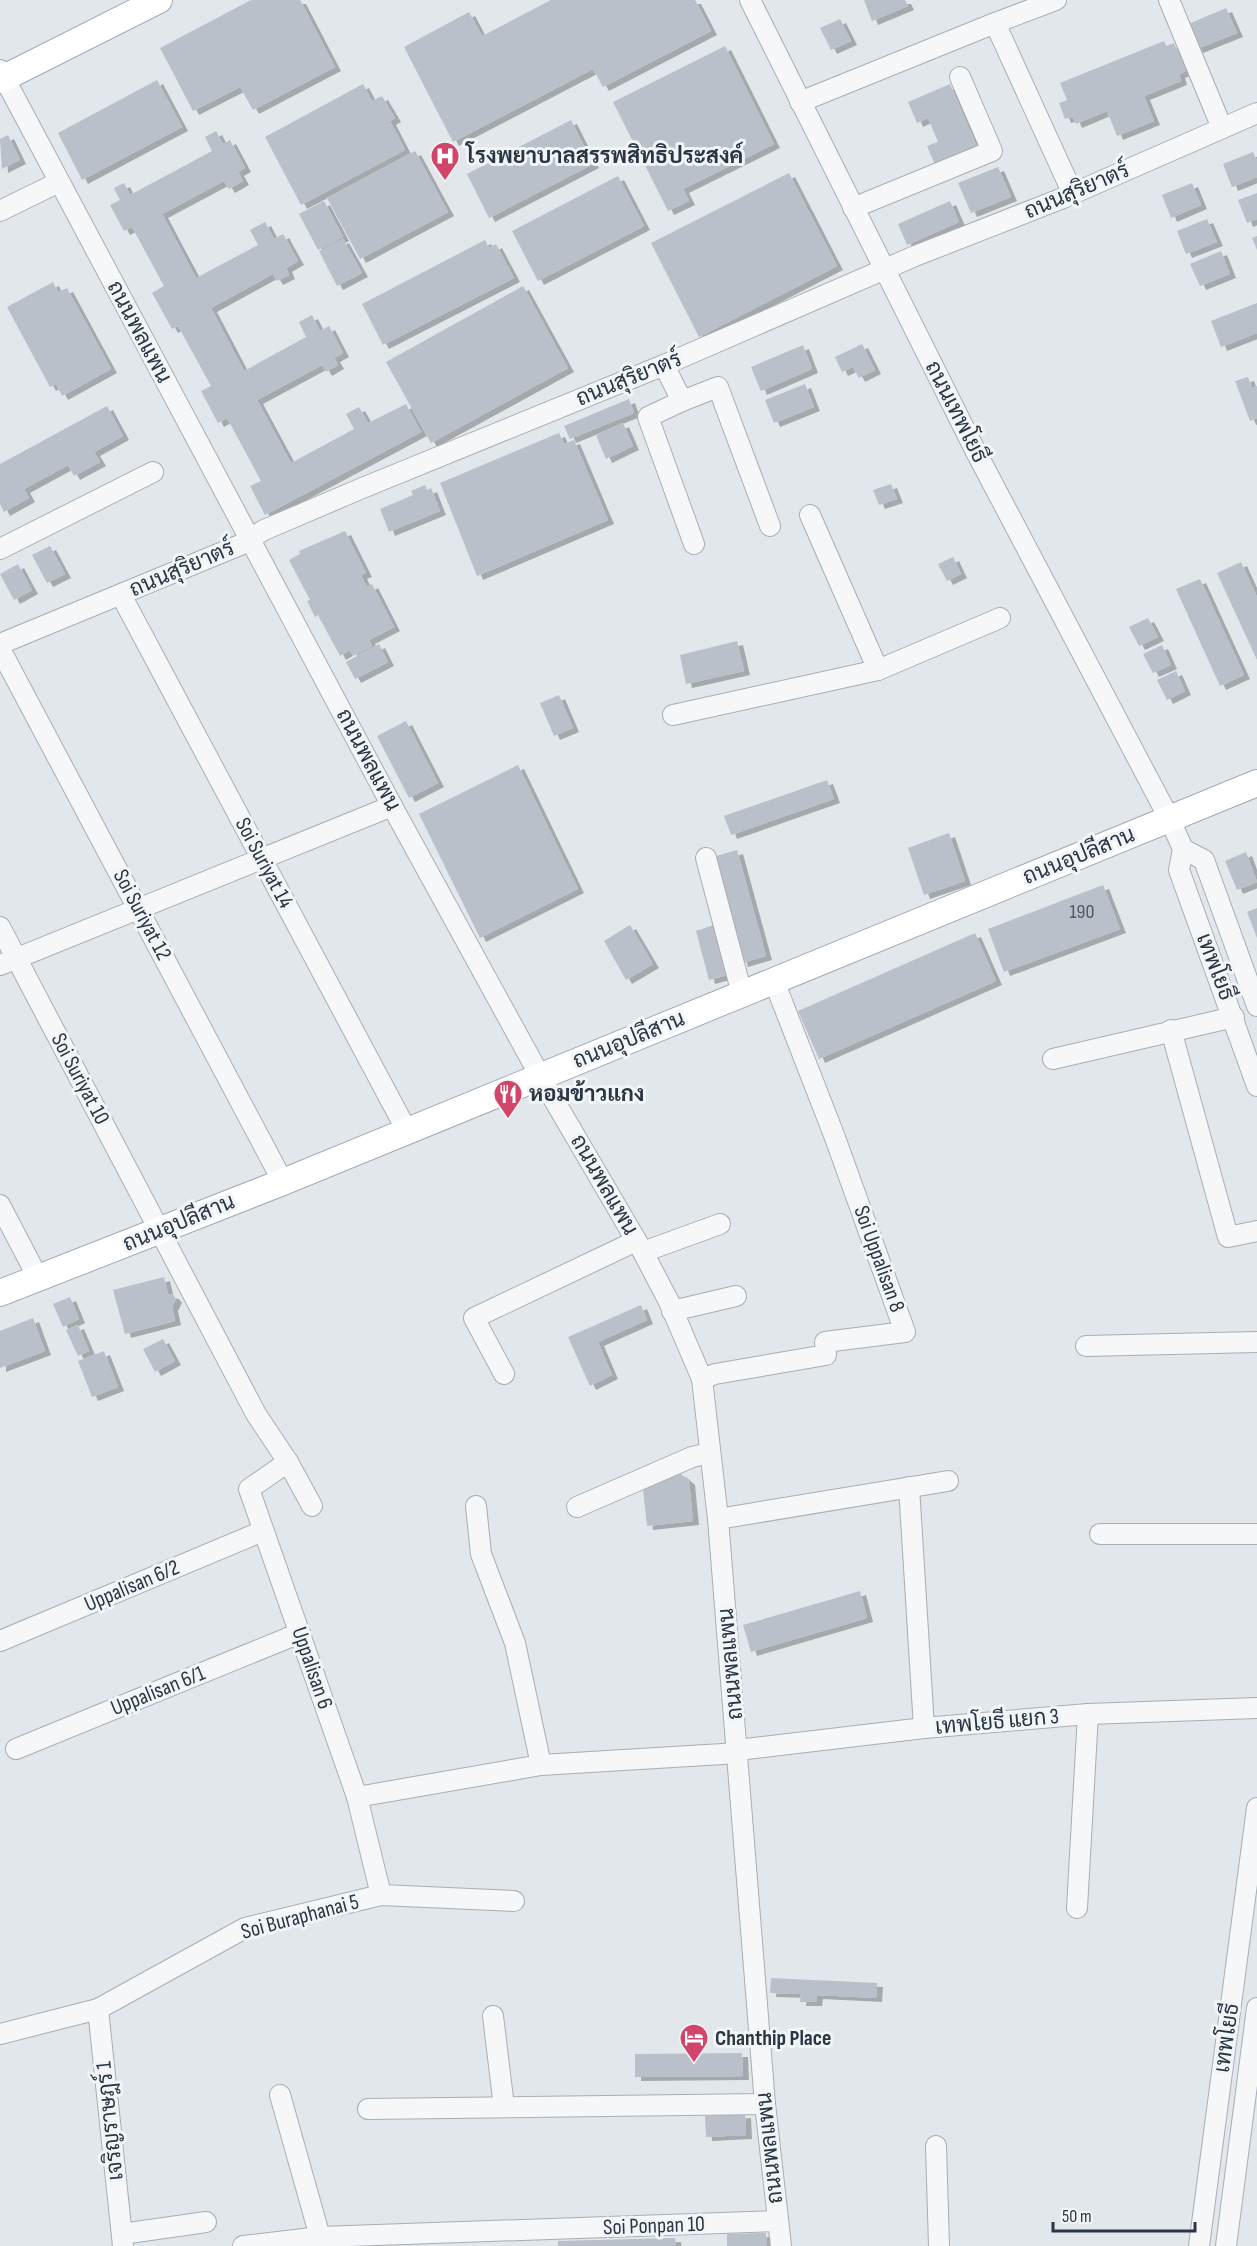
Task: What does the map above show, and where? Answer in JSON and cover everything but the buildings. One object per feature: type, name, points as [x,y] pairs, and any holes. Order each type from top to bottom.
[{"type":"main road","points":[[1,76],[159,0]]},
{"type":"main road","name":"ถนนอุปลีสาน","points":[[0,1293],[283,1182],[1257,783]]},
{"type":"street","name":"ถนนเทพโยธี","points":[[750,0],[884,270],[1059,612],[1170,820]]},
{"type":"street","points":[[800,102],[1056,0]]},
{"type":"street","points":[[1169,0],[1222,128]]},
{"type":"street","points":[[995,23],[1073,194]]},
{"type":"street","name":"ถนนพลแพน","points":[[1,76],[392,806],[540,1076],[640,1246],[702,1379],[718,1519],[739,1752],[765,2104],[781,2246]]},
{"type":"street","points":[[853,208],[992,151],[960,77]]},
{"type":"street","name":"ถนนสุริยาตร์","points":[[0,644],[122,595],[360,489],[664,364],[884,270],[1073,194],[1257,113]]},
{"type":"street","points":[[0,211],[59,182]]},
{"type":"street","points":[[664,364],[682,401]]},
{"type":"street","points":[[694,544],[648,417],[718,387],[770,526]]},
{"type":"street","points":[[0,549],[153,472]]},
{"type":"street","points":[[810,515],[878,670]]},
{"type":"street","name":"Soi Suriyat 14","points":[[122,595],[406,1131]]},
{"type":"street","points":[[673,715],[878,670],[1000,618]]},
{"type":"street","name":"Soi Suriyat 12","points":[[0,649],[283,1182]]},
{"type":"street","points":[[8,962],[392,806]]},
{"type":"street","name":"เทพโยธี","points":[[1170,820],[1183,849],[1179,870],[1234,1017],[1257,1086]]},
{"type":"street","name":"เทพโยธี","points":[[1183,849],[1204,860],[1257,1006]]},
{"type":"street","points":[[706,858],[742,994]]},
{"type":"street","name":"Soi Suriyat 10","points":[[0,927],[8,962],[159,1232]]},
{"type":"street","name":"Soi Uppalisan 8","points":[[702,1379],[715,1374],[826,1355],[825,1342],[905,1332],[834,1134],[774,981]]},
{"type":"street","points":[[1053,1059],[1234,1017]]},
{"type":"street","points":[[1171,1030],[1228,1237],[1257,1231]]},
{"type":"street","points":[[0,1205],[38,1278]]},
{"type":"street","points":[[504,1374],[474,1318],[640,1246],[720,1224]]},
{"type":"street","points":[[159,1232],[256,1414],[288,1462],[312,1506]]},
{"type":"street","points":[[672,1311],[736,1296]]},
{"type":"street","points":[[1086,1346],[1257,1342]]},
{"type":"street","points":[[577,1507],[692,1457],[710,1453]]},
{"type":"street","name":"Uppalisan 6","points":[[288,1462],[249,1489],[357,1797],[381,1895]]},
{"type":"street","points":[[718,1519],[948,1481]]},
{"type":"street","points":[[909,1487],[924,1728]]},
{"type":"street","points":[[476,1506],[481,1554],[515,1643],[541,1764]]},
{"type":"street","name":"Uppalisan 6/2","points":[[0,1641],[263,1531]]},
{"type":"street","points":[[1100,1534],[1257,1534]]},
{"type":"street","name":"Uppalisan 6/1","points":[[16,1749],[300,1633]]},
{"type":"street","name":"เทพโยธี แยก 3","points":[[357,1797],[541,1764],[739,1752],[924,1728],[1088,1714],[1257,1708]]},
{"type":"street","points":[[1077,1908],[1088,1714]]},
{"type":"street","name":"เทพโยธี","points":[[1199,2246],[1256,1830],[1257,1808]]},
{"type":"street","name":"Soi Buraphanai 5","points":[[0,2034],[98,2009],[245,1928],[381,1895],[514,1901]]},
{"type":"street","name":"เทพโยธี","points":[[1226,2246],[1257,2008]]},
{"type":"street","name":"เจริญราษฎร์ 1","points":[[98,2009],[122,2240],[206,2222]]},
{"type":"street","points":[[493,2016],[504,2107]]},
{"type":"street","points":[[280,2095],[320,2236]]},
{"type":"street","points":[[368,2109],[765,2104]]},
{"type":"street","points":[[936,2146],[939,2246]]},
{"type":"street","name":"Soi Ponpan 10","points":[[243,2246],[320,2236],[778,2222]]},
{"type":"place","name":"โรงพยาบาลสรรพสิทธิประสงค์","points":[[445,182]]},
{"type":"place","name":"หอมข้าวแกง","points":[[508,1120]]},
{"type":"place","name":"Chanthip Place","points":[[694,2064]]}]
